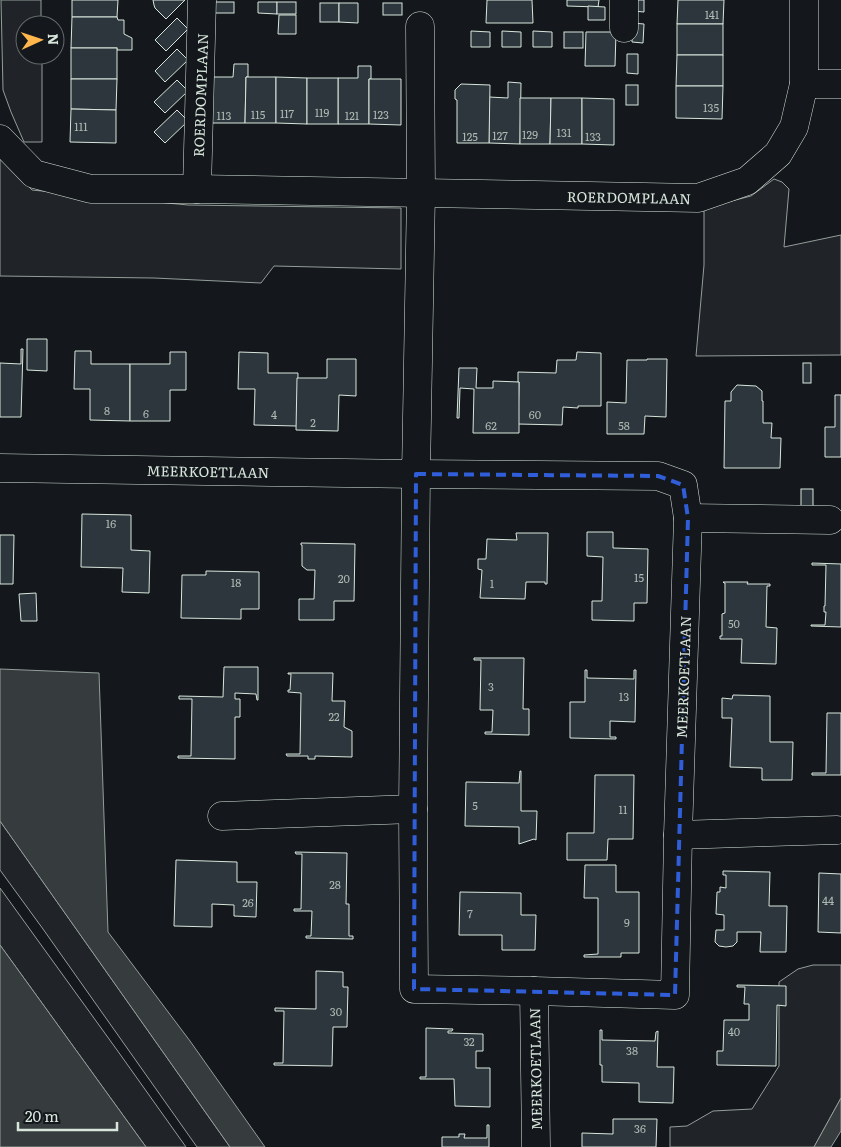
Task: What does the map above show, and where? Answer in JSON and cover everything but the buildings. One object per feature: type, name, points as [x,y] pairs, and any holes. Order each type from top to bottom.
[{"type":"street","name":"ROERDOMPLAAN","points":[[197,189],[202,0]]},
{"type":"street","points":[[624,0],[624,28]]},
{"type":"street","name":"ROERDOMPLAAN","points":[[0,139],[34,174],[91,189],[197,189],[698,198],[747,181],[778,154],[794,127],[804,84],[804,0]]},
{"type":"street","points":[[420,26],[421,193]]},
{"type":"street","points":[[804,84],[841,84]]},
{"type":"street","name":"MEERKOETLAAN","points":[[0,468],[416,474],[658,476],[683,485],[688,518],[678,835],[676,995],[414,989],[413,809],[416,474],[421,193]]},
{"type":"street","points":[[688,518],[830,520]]},
{"type":"street","points":[[222,816],[413,809]]},
{"type":"street","points":[[678,835],[837,830]]},
{"type":"street","name":"MEERKOETLAAN","points":[[534,991],[536,1147]]},
{"type":"highlighted area","points":[[416,474],[658,476],[683,485],[688,518],[675,995],[414,989]]},
{"type":"shaded area","points":[[1,0],[41,0],[41,15],[15,15],[15,65],[42,65],[42,142],[24,142],[3,90]]},
{"type":"shaded area","points":[[0,157],[32,190],[188,205],[401,208],[401,269],[274,266],[261,283],[154,278],[0,276]]},
{"type":"shaded area","points":[[774,179],[782,182],[789,189],[784,247],[841,235],[841,355],[696,356],[704,265],[704,208],[751,196]]},
{"type":"shaded area","points":[[0,669],[99,673],[108,932],[190,1041],[265,1147],[230,1147],[0,821]]},
{"type":"shaded area","points":[[0,821],[230,1147],[197,1147],[0,870]]},
{"type":"shaded area","points":[[0,888],[186,1147],[146,1147],[0,945]]},
{"type":"shaded area","points":[[0,945],[146,1147],[0,1147]]},
{"type":"shaded area","points":[[813,965],[841,965],[841,1098],[814,1147],[670,1147],[670,1127],[687,1126],[713,1111],[752,1109],[779,1066],[779,982],[798,969]]},
{"type":"shaded area","points":[[841,1098],[841,1131],[831,1147],[814,1147]]}]
